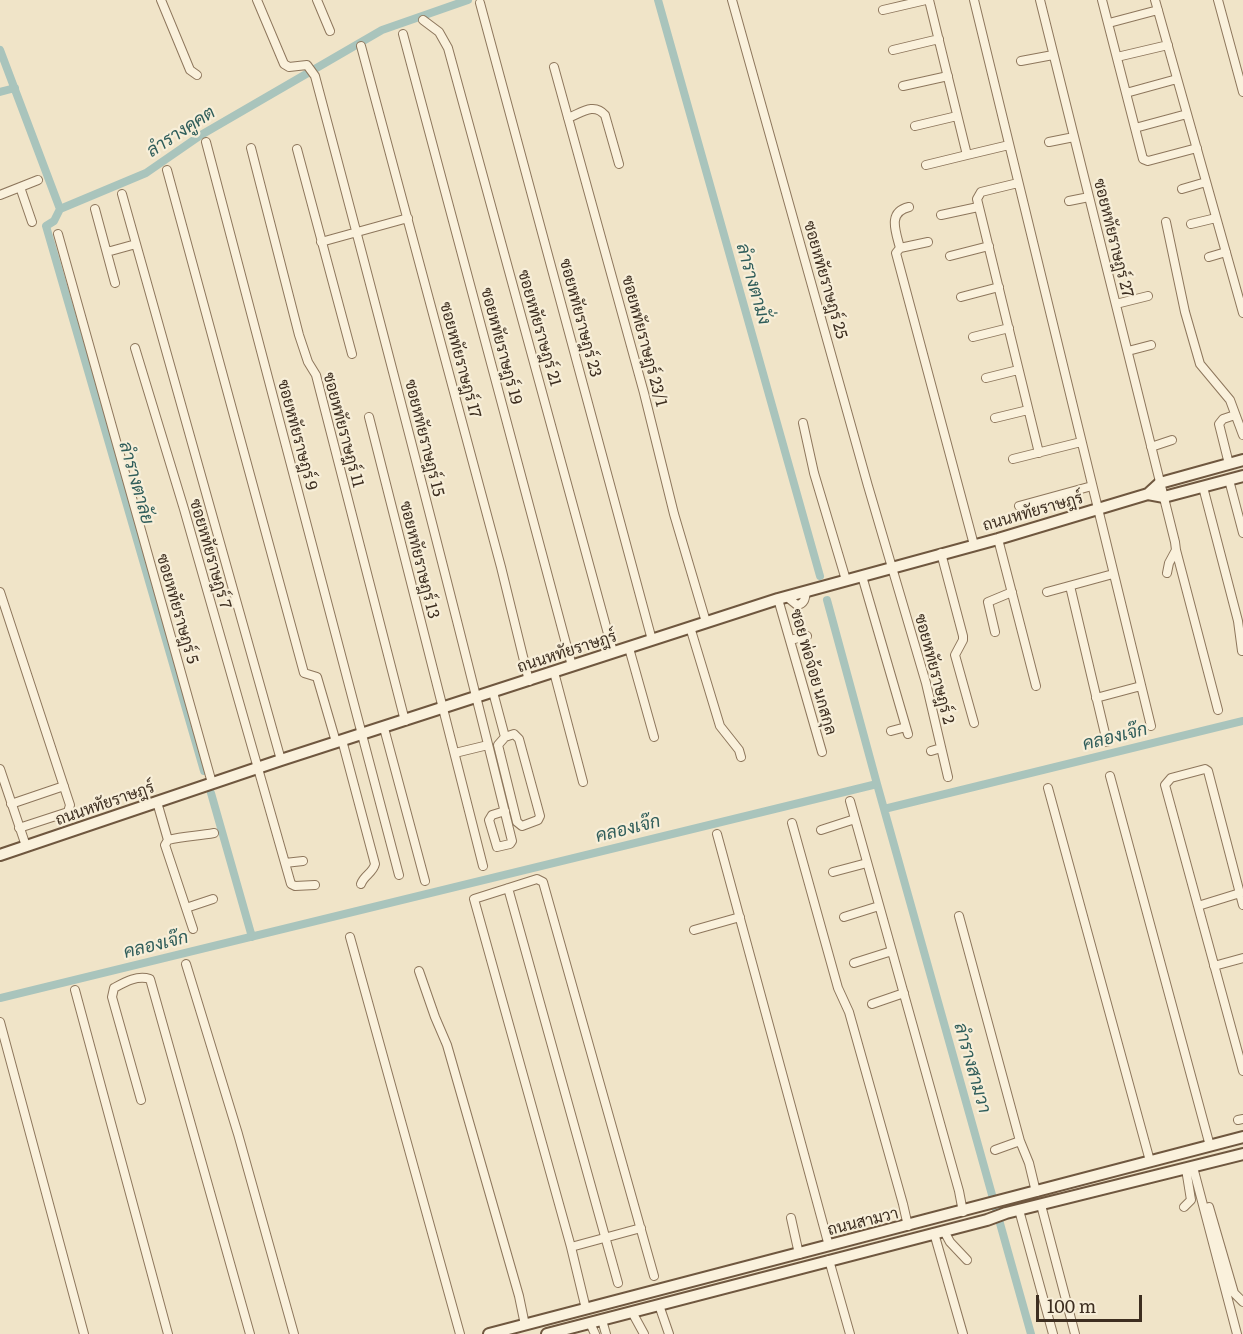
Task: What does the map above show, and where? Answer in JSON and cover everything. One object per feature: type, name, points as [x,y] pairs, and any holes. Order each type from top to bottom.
[{"type":"street","points":[[160,0],[190,70],[196,75]]},
{"type":"street","name":"ซอยหทัยราษฎร์ 15","points":[[257,0],[284,64],[307,65],[314,73],[505,811],[512,841],[510,844],[497,847],[489,820],[492,815],[505,811]]},
{"type":"street","points":[[317,0],[330,32]]},
{"type":"street","name":"ซอยหทัยราษฎร์ 25","points":[[732,0],[892,567]]},
{"type":"street","points":[[883,10],[928,0],[967,155]]},
{"type":"street","points":[[974,0],[1151,726]]},
{"type":"street","name":"ซอยหทัยราษฎร์ 27","points":[[1040,0],[1176,550],[1218,710]]},
{"type":"street","points":[[1102,0],[1143,159],[1146,161],[1197,148]]},
{"type":"street","points":[[1155,0],[1243,313]]},
{"type":"street","points":[[1218,0],[1243,92]]},
{"type":"street","name":"ซอยหทัยราษฎร์ 23","points":[[480,3],[652,640]]},
{"type":"street","points":[[1108,23],[1158,10]]},
{"type":"street","name":"ซอยหทัยราษฎร์ 21","points":[[423,21],[439,32],[448,48],[613,652]]},
{"type":"street","name":"ซอยหทัยราษฎร์ 19","points":[[403,34],[572,666]]},
{"type":"street","points":[[893,50],[939,39]]},
{"type":"street","points":[[1117,57],[1168,45]]},
{"type":"street","name":"ซอยหทัยราษฎร์ 17","points":[[361,46],[501,567],[529,681]]},
{"type":"street","points":[[1021,61],[1053,55]]},
{"type":"street","name":"ซอยหทัยราษฎร์ 23/1","points":[[554,67],[607,254],[674,514],[706,622]]},
{"type":"street","points":[[903,86],[948,76]]},
{"type":"street","points":[[1126,93],[1177,80]]},
{"type":"street","points":[[568,118],[592,108],[601,111],[605,115],[619,164]]},
{"type":"street","points":[[1135,128],[1187,114]]},
{"type":"street","points":[[915,126],[957,116]]},
{"type":"street","points":[[1049,141],[1074,137]]},
{"type":"street","name":"ซอยหทัยราษฎร์ 9","points":[[206,142],[399,875]]},
{"type":"street","points":[[926,165],[1009,145]]},
{"type":"street","name":"ซอยหทัยราษฎร์ 11","points":[[250,148],[299,335],[308,362],[316,375],[405,721]]},
{"type":"street","points":[[297,149],[352,354]]},
{"type":"street","points":[[167,170],[304,674],[317,676],[339,741],[375,864],[373,870],[363,878],[361,884]]},
{"type":"street","points":[[0,195],[38,180]]},
{"type":"street","points":[[1182,189],[1206,182]]},
{"type":"street","points":[[1018,183],[981,192],[978,196],[978,207],[1039,453]]},
{"type":"street","points":[[20,187],[32,222]]},
{"type":"street","points":[[122,194],[281,760]]},
{"type":"street","points":[[1069,201],[1089,196]]},
{"type":"street","points":[[909,207],[903,208],[896,214],[894,221],[900,248],[897,253],[974,545]]},
{"type":"street","points":[[941,215],[978,207]]},
{"type":"street","points":[[95,208],[115,283]]},
{"type":"street","points":[[321,242],[408,218]]},
{"type":"street","points":[[1191,224],[1216,218]]},
{"type":"street","points":[[1166,222],[1182,301],[1200,364],[1230,400],[1243,435]]},
{"type":"street","name":"ซอยหทัยราษฎร์ 5","points":[[58,234],[212,783]]},
{"type":"street","points":[[900,248],[928,242]]},
{"type":"street","points":[[107,252],[136,244]]},
{"type":"street","points":[[950,256],[989,246]]},
{"type":"street","points":[[1209,257],[1226,252]]},
{"type":"street","points":[[961,297],[999,287]]},
{"type":"street","points":[[1116,304],[1148,296]]},
{"type":"street","points":[[973,337],[1009,328]]},
{"type":"street","points":[[1128,351],[1151,345]]},
{"type":"street","name":"ซอยหทัยราษฎร์ 7","points":[[135,348],[293,886],[315,885]]},
{"type":"street","points":[[986,378],[1018,370]]},
{"type":"street","points":[[995,418],[1028,410]]},
{"type":"street","points":[[1229,464],[1220,424],[1223,419],[1235,415]]},
{"type":"street","name":"ซอยหทัยราษฎร์ 13","points":[[369,417],[483,866]]},
{"type":"street","points":[[803,423],[814,473],[846,580]]},
{"type":"street","points":[[1151,447],[1172,440]]},
{"type":"street","points":[[1013,459],[1081,442]]},
{"type":"street","name":"ถนนหทัยราษฎร์","points":[[0,855],[281,760],[690,627],[806,591],[998,539],[1148,494],[1160,483],[1243,460]]},
{"type":"street","name":"ถนนหทัยราษฎร์","points":[[1148,494],[1164,497],[1243,476]]},
{"type":"street","points":[[1229,480],[1243,533]]},
{"type":"street","points":[[1019,506],[1092,486]]},
{"type":"street","points":[[1203,487],[1238,621],[1242,651]]},
{"type":"street","points":[[998,539],[1036,686]]},
{"type":"street","points":[[1167,573],[1176,550]]},
{"type":"street","points":[[941,553],[963,636],[955,655],[974,723]]},
{"type":"street","name":"ซอยหทัยราษฎร์ 2","points":[[892,567],[926,683],[948,777]]},
{"type":"street","points":[[1047,592],[1113,574]]},
{"type":"street","points":[[862,576],[907,731],[891,731]]},
{"type":"street","points":[[1070,586],[1107,742]]},
{"type":"street","points":[[0,592],[70,805],[68,812],[19,828]]},
{"type":"street","points":[[995,632],[988,602],[1012,592]]},
{"type":"street","name":"ซอย พ่อจ้อย นกสกุล","points":[[782,598],[790,640],[822,752]]},
{"type":"street","points":[[690,627],[720,726],[739,750],[741,757]]},
{"type":"street","points":[[790,640],[807,636]]},
{"type":"street","points":[[629,648],[654,737]]},
{"type":"street","points":[[554,672],[583,782]]},
{"type":"street","points":[[1096,698],[1141,686]]},
{"type":"street","points":[[493,692],[505,737]]},
{"type":"street","points":[[384,728],[424,881]]},
{"type":"street","points":[[514,734],[519,739],[540,816],[538,820],[522,826],[517,822],[500,756],[498,745],[505,737],[514,734]]},
{"type":"street","points":[[455,753],[488,745]]},
{"type":"street","points":[[931,751],[941,748]]},
{"type":"street","points":[[0,769],[26,846]]},
{"type":"street","points":[[1243,905],[1208,771],[1205,769],[1170,778],[1165,785],[1243,1071]]},
{"type":"street","points":[[1110,776],[1210,1146]]},
{"type":"street","points":[[11,804],[64,786]]},
{"type":"street","points":[[1048,788],[1150,1161]]},
{"type":"street","points":[[850,801],[963,1212]]},
{"type":"street","points":[[157,802],[168,840]]},
{"type":"street","points":[[821,830],[855,819]]},
{"type":"street","points":[[792,823],[838,988],[849,1012],[908,1226]]},
{"type":"street","points":[[193,930],[165,845],[168,840],[185,835],[195,837],[214,833]]},
{"type":"street","points":[[717,834],[829,1246]]},
{"type":"street","points":[[285,862],[303,861]]},
{"type":"street","points":[[833,872],[867,863]]},
{"type":"street","points":[[586,1309],[571,1247],[474,899],[537,879],[543,882],[654,1276]]},
{"type":"street","points":[[508,888],[618,1283]]},
{"type":"street","points":[[1198,906],[1240,893]]},
{"type":"street","points":[[186,908],[213,899]]},
{"type":"street","points":[[844,917],[879,906]]},
{"type":"street","points":[[959,916],[1036,1192]]},
{"type":"street","points":[[694,930],[740,917]]},
{"type":"street","points":[[351,937],[460,1334]]},
{"type":"street","points":[[854,963],[892,951]]},
{"type":"street","points":[[1214,966],[1243,958]]},
{"type":"street","points":[[186,964],[238,1134],[294,1334]]},
{"type":"street","points":[[418,971],[447,1046],[525,1324]]},
{"type":"street","points":[[141,1100],[112,998],[114,988],[143,976],[150,979],[250,1334]]},
{"type":"street","points":[[75,990],[168,1334]]},
{"type":"street","points":[[872,1004],[903,993]]},
{"type":"street","points":[[0,1022],[84,1334]]},
{"type":"street","name":"ถนนสามวา","points":[[489,1334],[1243,1137]]},
{"type":"street","points":[[995,1150],[1020,1141]]},
{"type":"street","name":"ถนนสามวา","points":[[547,1334],[1243,1154]]},
{"type":"street","points":[[1184,1207],[1191,1200],[1192,1167]]},
{"type":"street","points":[[1192,1167],[1234,1293],[1243,1302]]},
{"type":"street","points":[[1192,1167],[1237,1334]]},
{"type":"street","points":[[1110,1173],[1113,1186]]},
{"type":"street","points":[[1041,1205],[1075,1334]]},
{"type":"street","points":[[1020,1210],[1053,1334]]},
{"type":"street","points":[[791,1218],[798,1254]]},
{"type":"street","points":[[571,1247],[641,1228]]},
{"type":"street","points":[[939,1232],[967,1260]]},
{"type":"street","points":[[939,1232],[963,1334]]},
{"type":"street","points":[[829,1260],[850,1334]]},
{"type":"street","points":[[659,1305],[669,1334]]},
{"type":"street","points":[[632,1312],[644,1334]]},
{"type":"street","points":[[602,1320],[606,1334]]},
{"type":"street","points":[[590,1323],[595,1334]]},
{"type":"waterway","name":"ลำรางคูคต","points":[[0,50],[60,209],[146,173],[201,135],[382,30],[468,0]]},
{"type":"waterway","name":"ลำรางตามั่ง","points":[[658,0],[820,576]]},
{"type":"waterway","points":[[0,92],[15,88]]},
{"type":"waterway","name":"ลำรางตาลัย","points":[[60,209],[54,221],[46,226],[204,771]]},
{"type":"waterway","name":"ลำรางตามั่ง","points":[[827,600],[877,784]]},
{"type":"waterway","name":"คลองเจ๊ก","points":[[884,809],[1243,721]]},
{"type":"waterway","name":"คลองเจ๊ก","points":[[0,998],[877,784],[1031,1334]]},
{"type":"waterway","name":"ลำรางตาลัย","points":[[211,793],[252,937]]},
{"type":"water label","name":"ลำรางสามวา","points":[[972,1068]]}]
